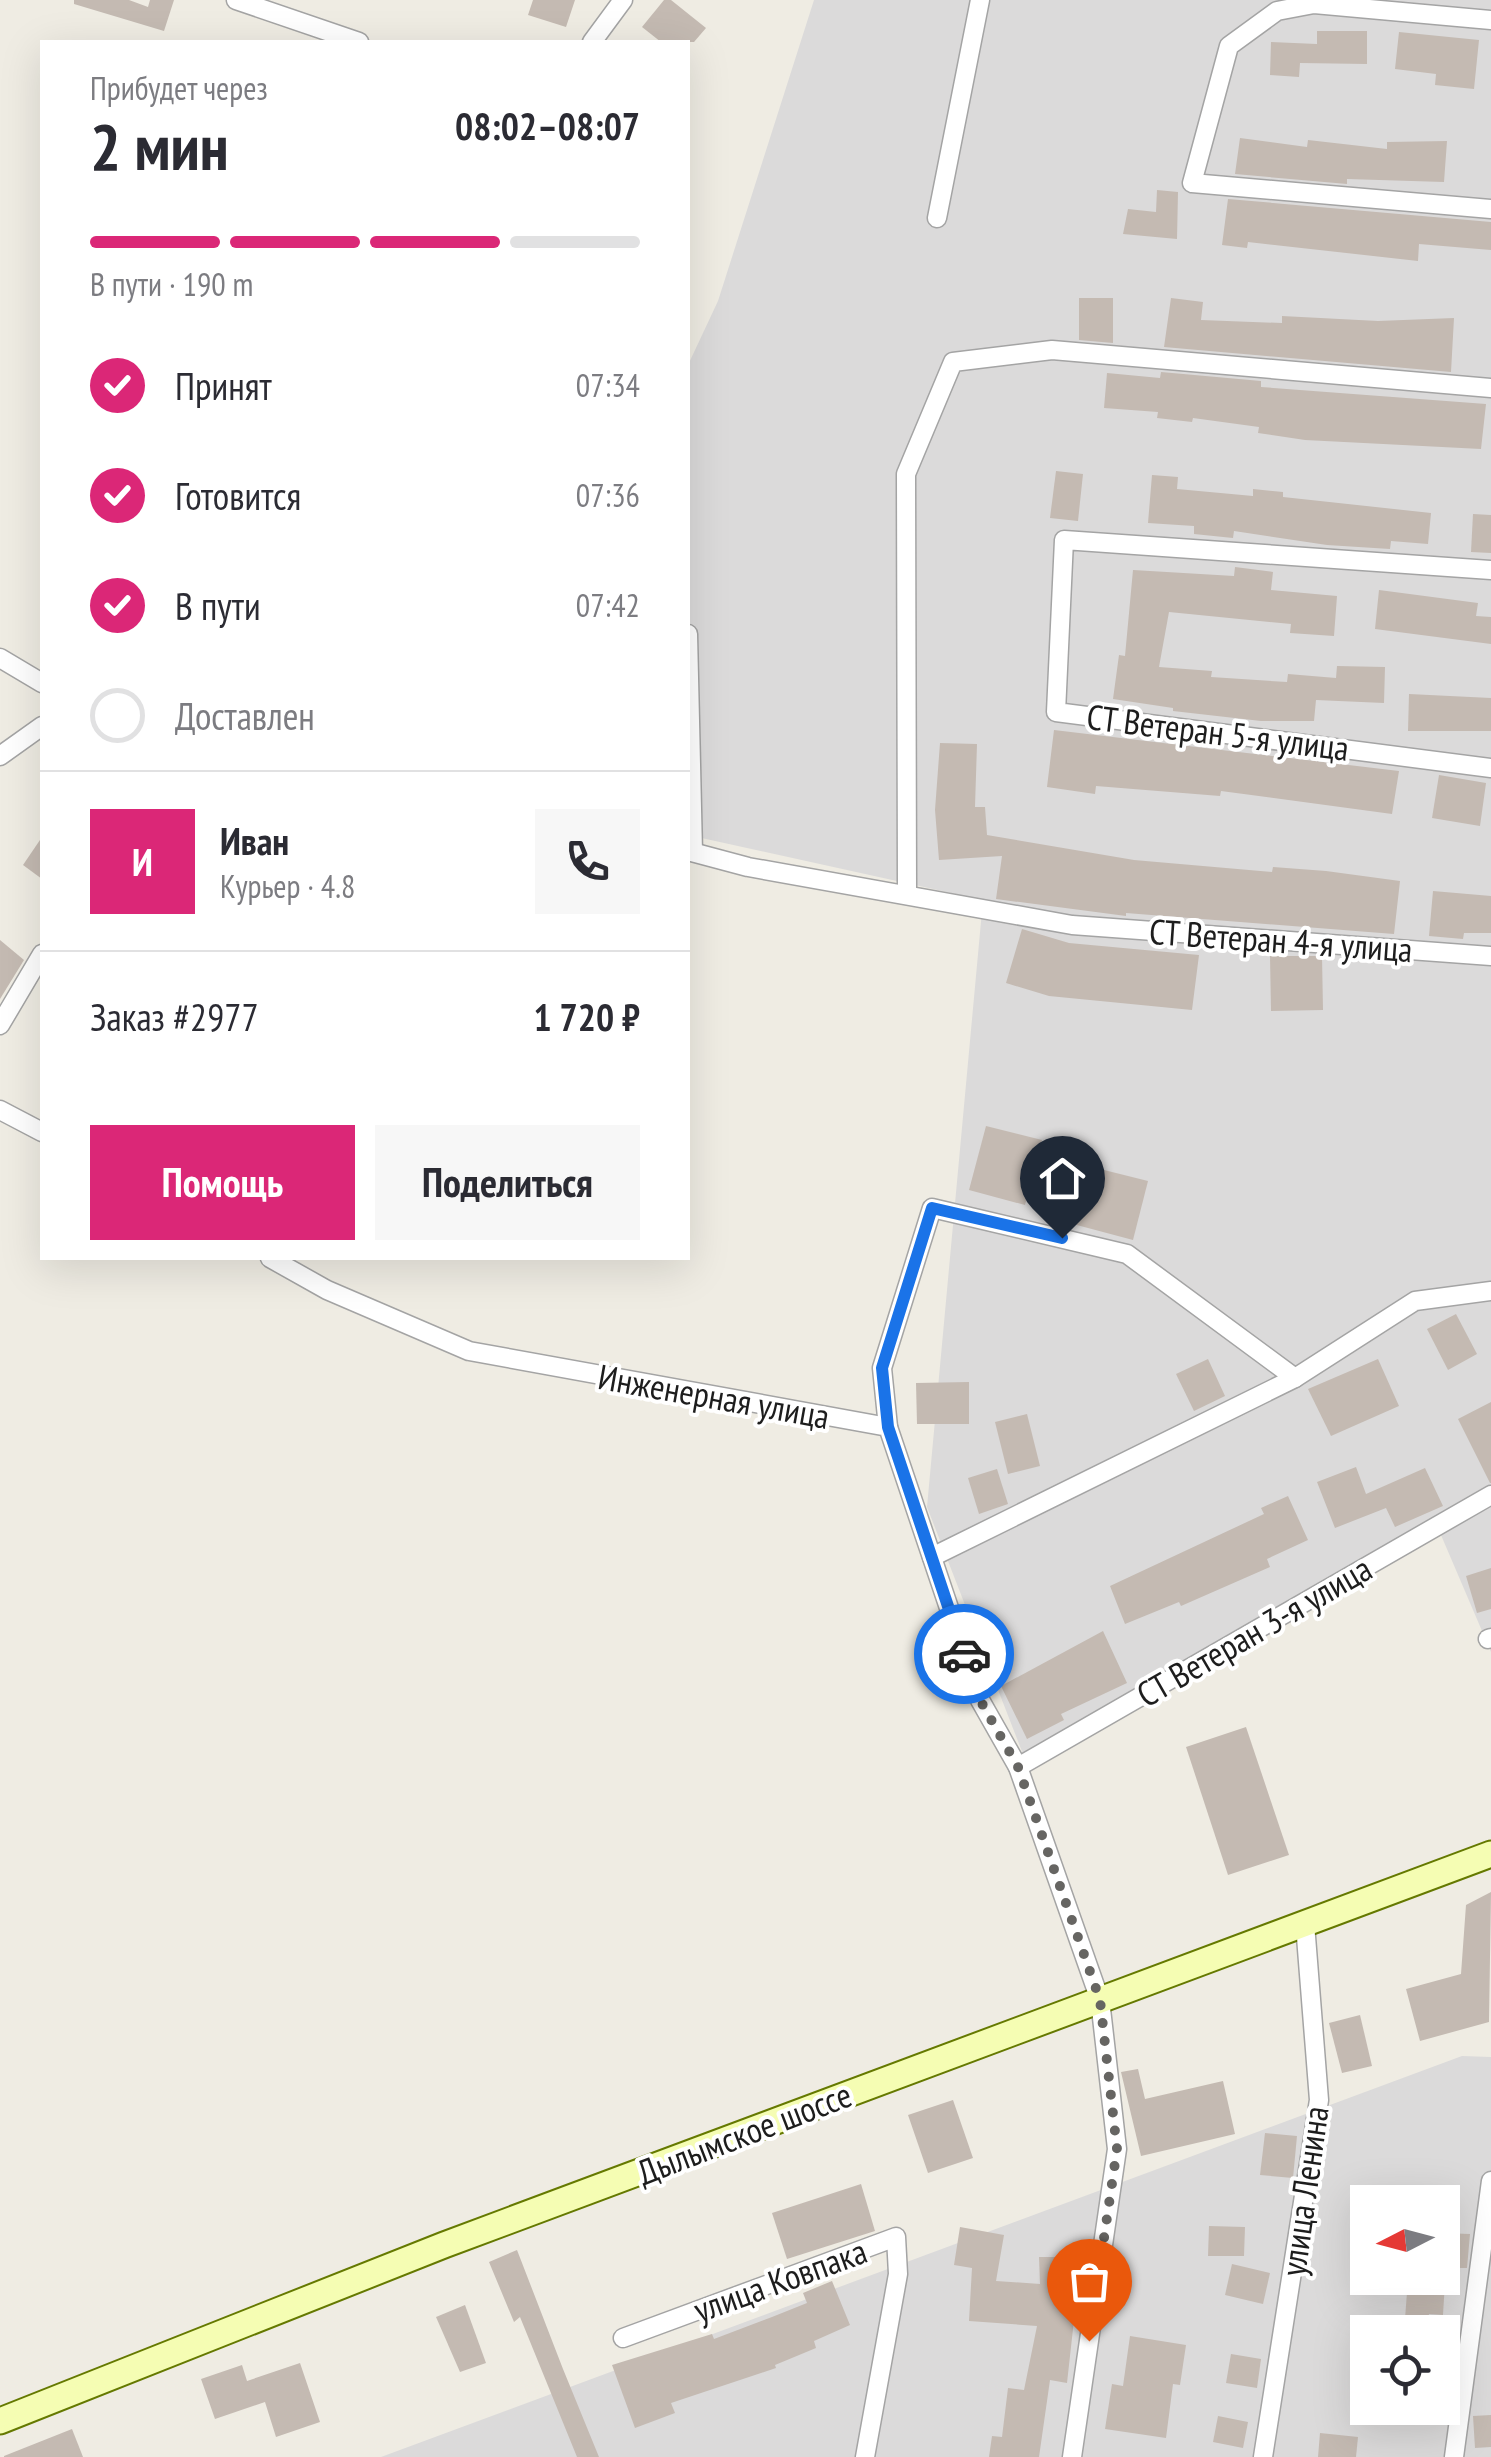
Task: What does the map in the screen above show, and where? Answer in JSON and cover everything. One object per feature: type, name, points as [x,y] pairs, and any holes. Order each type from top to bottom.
[{"type":"main road","name":"Дылымское шоссе","points":[[0,2421],[444,2245],[1491,1854]]},
{"type":"street","points":[[236,0],[353,40]]},
{"type":"street","points":[[599,40],[622,0]]},
{"type":"street","points":[[937,218],[980,0]]},
{"type":"street","points":[[1491,20],[1314,4],[1277,11],[1229,46],[1192,183],[1491,210]]},
{"type":"street","points":[[907,892],[906,474],[953,362],[1052,350],[1491,388]]},
{"type":"street","name":"СТ Ветеран 5-я улица","points":[[1491,570],[1064,540],[1056,712],[1491,768]]},
{"type":"street","points":[[0,658],[40,682]]},
{"type":"street","points":[[0,756],[40,727]]},
{"type":"street","name":"СТ Ветеран 4-я улица","points":[[690,852],[748,867],[907,892],[1072,925],[1491,956]]},
{"type":"street","points":[[0,1024],[40,957]]},
{"type":"street","points":[[0,1110],[40,1131]]},
{"type":"street","points":[[1072,2457],[1117,2149],[1100,2000],[1018,1767],[980,1700],[888,1427],[882,1368],[932,1208],[1128,1254],[1295,1378]]},
{"type":"street","name":"Инженерная улица","points":[[274,1260],[327,1290],[469,1351],[888,1427]]},
{"type":"street","points":[[932,1557],[1295,1378],[1415,1301],[1491,1291]]},
{"type":"street","name":"СТ Ветеран 3-я улица","points":[[1018,1767],[1491,1495]]},
{"type":"street","name":"улица Ленина","points":[[1263,2457],[1319,2100],[1305,1924]]},
{"type":"street","points":[[1454,2457],[1491,2181]]},
{"type":"street","name":"улица Ковпака","points":[[624,2338],[896,2237],[898,2274],[865,2457]]},
{"type":"shaded area","points":[[814,0],[1491,0],[1491,1652],[1435,1521],[1023,1754],[927,1507],[983,900],[690,835],[690,361],[718,301]]},
{"type":"shaded area","points":[[1462,2056],[1491,2057],[1491,2457],[381,2457]]},
{"type":"building","points":[[74,0],[129,0],[148,7],[150,0],[174,0],[164,31],[74,4]]},
{"type":"building","points":[[533,0],[575,0],[566,27],[528,15]]},
{"type":"building","points":[[664,0],[671,0],[706,28],[690,42],[658,40],[642,27]]},
{"type":"building","points":[[1317,31],[1367,31],[1367,64],[1300,63],[1299,77],[1270,75],[1271,42],[1317,44]]},
{"type":"building","points":[[1399,32],[1479,40],[1474,89],[1435,85],[1436,74],[1395,69]]},
{"type":"building","points":[[1240,138],[1307,147],[1308,140],[1387,149],[1387,142],[1447,141],[1444,182],[1347,179],[1347,184],[1235,174]]},
{"type":"building","points":[[1157,190],[1178,192],[1177,239],[1123,234],[1128,209],[1156,212]]},
{"type":"building","points":[[1228,199],[1491,222],[1491,250],[1419,244],[1418,261],[1248,242],[1247,248],[1222,245]]},
{"type":"building","points":[[1079,298],[1113,298],[1113,343],[1079,340]]},
{"type":"building","points":[[1171,298],[1203,302],[1201,320],[1282,323],[1282,316],[1378,321],[1454,318],[1451,372],[1164,347]]},
{"type":"building","points":[[1161,372],[1261,381],[1261,387],[1486,404],[1481,449],[1305,440],[1258,433],[1259,427],[1193,418],[1192,422],[1157,418],[1158,412],[1104,408],[1107,373],[1160,378]]},
{"type":"building","points":[[1056,471],[1083,474],[1078,521],[1050,518]]},
{"type":"building","points":[[1152,475],[1178,477],[1177,489],[1253,496],[1253,489],[1283,492],[1283,497],[1431,513],[1428,544],[1391,541],[1390,549],[1327,545],[1234,531],[1233,538],[1194,534],[1194,526],[1148,523]]},
{"type":"building","points":[[1473,514],[1491,515],[1491,553],[1471,552]]},
{"type":"building","points":[[1235,567],[1273,572],[1271,590],[1337,596],[1334,636],[1290,633],[1291,624],[1169,612],[1159,667],[1212,671],[1211,677],[1287,682],[1288,674],[1336,678],[1337,666],[1385,667],[1384,703],[1316,700],[1314,721],[1261,721],[1173,711],[1113,699],[1119,655],[1125,656],[1133,570],[1234,576]]},
{"type":"building","points":[[1379,590],[1478,603],[1476,616],[1491,617],[1491,644],[1375,629]]},
{"type":"building","points":[[1409,694],[1491,698],[1491,731],[1408,731]]},
{"type":"building","points":[[1054,730],[1399,771],[1392,814],[1221,791],[1220,796],[1096,786],[1095,794],[1047,787]]},
{"type":"building","points":[[940,743],[977,744],[975,807],[985,807],[987,835],[1134,860],[1272,872],[1273,867],[1326,871],[1400,881],[1394,934],[1126,916],[996,899],[1002,856],[939,860],[935,810]]},
{"type":"building","points":[[1439,775],[1486,783],[1480,826],[1432,818]]},
{"type":"building","points":[[40,840],[40,878],[23,865]]},
{"type":"building","points":[[1433,891],[1491,896],[1491,933],[1464,933],[1463,939],[1429,936]]},
{"type":"building","points":[[1022,929],[1069,943],[1199,955],[1192,1010],[1049,996],[1006,983]]},
{"type":"building","points":[[0,940],[24,960],[0,999]]},
{"type":"building","points":[[1270,956],[1322,956],[1323,1010],[1271,1011]]},
{"type":"building","points":[[986,1126],[1042,1140],[1025,1205],[969,1190]]},
{"type":"building","points":[[1088,1166],[1148,1181],[1133,1240],[1073,1224]]},
{"type":"building","points":[[1456,1314],[1477,1354],[1448,1370],[1427,1329]]},
{"type":"building","points":[[1208,1359],[1225,1396],[1194,1411],[1176,1374]]},
{"type":"building","points":[[1378,1359],[1399,1406],[1331,1436],[1308,1389]]},
{"type":"building","points":[[969,1382],[969,1424],[917,1424],[916,1383]]},
{"type":"building","points":[[1491,1402],[1491,1483],[1490,1483],[1458,1419]]},
{"type":"building","points":[[1027,1414],[1040,1466],[1008,1474],[995,1422]]},
{"type":"building","points":[[1356,1467],[1366,1494],[1425,1468],[1443,1506],[1395,1527],[1386,1508],[1335,1528],[1317,1482]]},
{"type":"building","points":[[997,1469],[1008,1504],[979,1514],[968,1478]]},
{"type":"building","points":[[1288,1496],[1308,1540],[1267,1559],[1270,1567],[1181,1606],[1179,1602],[1125,1624],[1110,1586],[1264,1514],[1261,1508]]},
{"type":"building","points":[[1491,1568],[1491,1609],[1477,1613],[1466,1576]]},
{"type":"building","points":[[1103,1631],[1127,1683],[1061,1714],[1064,1720],[1027,1739],[1001,1686]]},
{"type":"building","points":[[1246,1727],[1289,1855],[1228,1875],[1186,1747]]},
{"type":"building","points":[[1491,1892],[1489,2022],[1420,2041],[1406,1989],[1461,1974],[1466,1905]]},
{"type":"building","points":[[1360,2015],[1372,2066],[1342,2073],[1329,2023]]},
{"type":"building","points":[[1138,2069],[1145,2099],[1223,2081],[1235,2134],[1141,2156],[1121,2072]]},
{"type":"building","points":[[953,2100],[973,2158],[928,2173],[908,2115]]},
{"type":"building","points":[[1265,2133],[1297,2136],[1293,2178],[1260,2175]]},
{"type":"building","points":[[861,2184],[875,2231],[787,2259],[772,2213]]},
{"type":"building","points":[[1209,2226],[1245,2227],[1244,2256],[1208,2256]]},
{"type":"building","points":[[960,2227],[1004,2235],[996,2281],[1040,2284],[1039,2257],[1081,2257],[1067,2383],[1050,2380],[1039,2457],[989,2457],[992,2436],[1002,2437],[1008,2388],[1024,2390],[1037,2326],[969,2321],[972,2268],[954,2265]]},
{"type":"building","points":[[1460,2234],[1470,2234],[1467,2268],[1460,2268]]},
{"type":"building","points":[[517,2250],[599,2457],[577,2457],[520,2317],[514,2322],[489,2262]]},
{"type":"building","points":[[1232,2264],[1270,2273],[1263,2304],[1225,2295]]},
{"type":"building","points":[[832,2281],[850,2325],[814,2341],[816,2348],[775,2365],[776,2368],[671,2403],[675,2413],[635,2428],[612,2365],[712,2334],[714,2339],[772,2317],[807,2303],[803,2293]]},
{"type":"building","points":[[1407,2295],[1444,2295],[1443,2315],[1405,2315]]},
{"type":"building","points":[[465,2305],[486,2363],[460,2372],[436,2317]]},
{"type":"building","points":[[1130,2336],[1186,2345],[1180,2385],[1173,2384],[1166,2438],[1105,2429],[1112,2384],[1123,2386]]},
{"type":"building","points":[[1231,2354],[1261,2359],[1257,2388],[1226,2383]]},
{"type":"building","points":[[300,2363],[320,2422],[276,2437],[265,2402],[215,2419],[201,2379],[242,2365],[247,2381]]},
{"type":"building","points":[[1491,2415],[1491,2447],[1475,2448],[1473,2416]]},
{"type":"building","points":[[1218,2416],[1248,2422],[1243,2448],[1213,2442]]},
{"type":"building","points":[[72,2429],[83,2457],[4,2457],[4,2456]]},
{"type":"building","points":[[1320,2433],[1358,2437],[1356,2457],[1318,2457]]},
{"type":"way so far","points":[[964,1654],[980,1700],[1018,1767],[1100,2000],[1117,2149],[1089,2341]]},
{"type":"route","points":[[964,1654],[888,1427],[882,1368],[932,1208],[1062,1238]]}]
